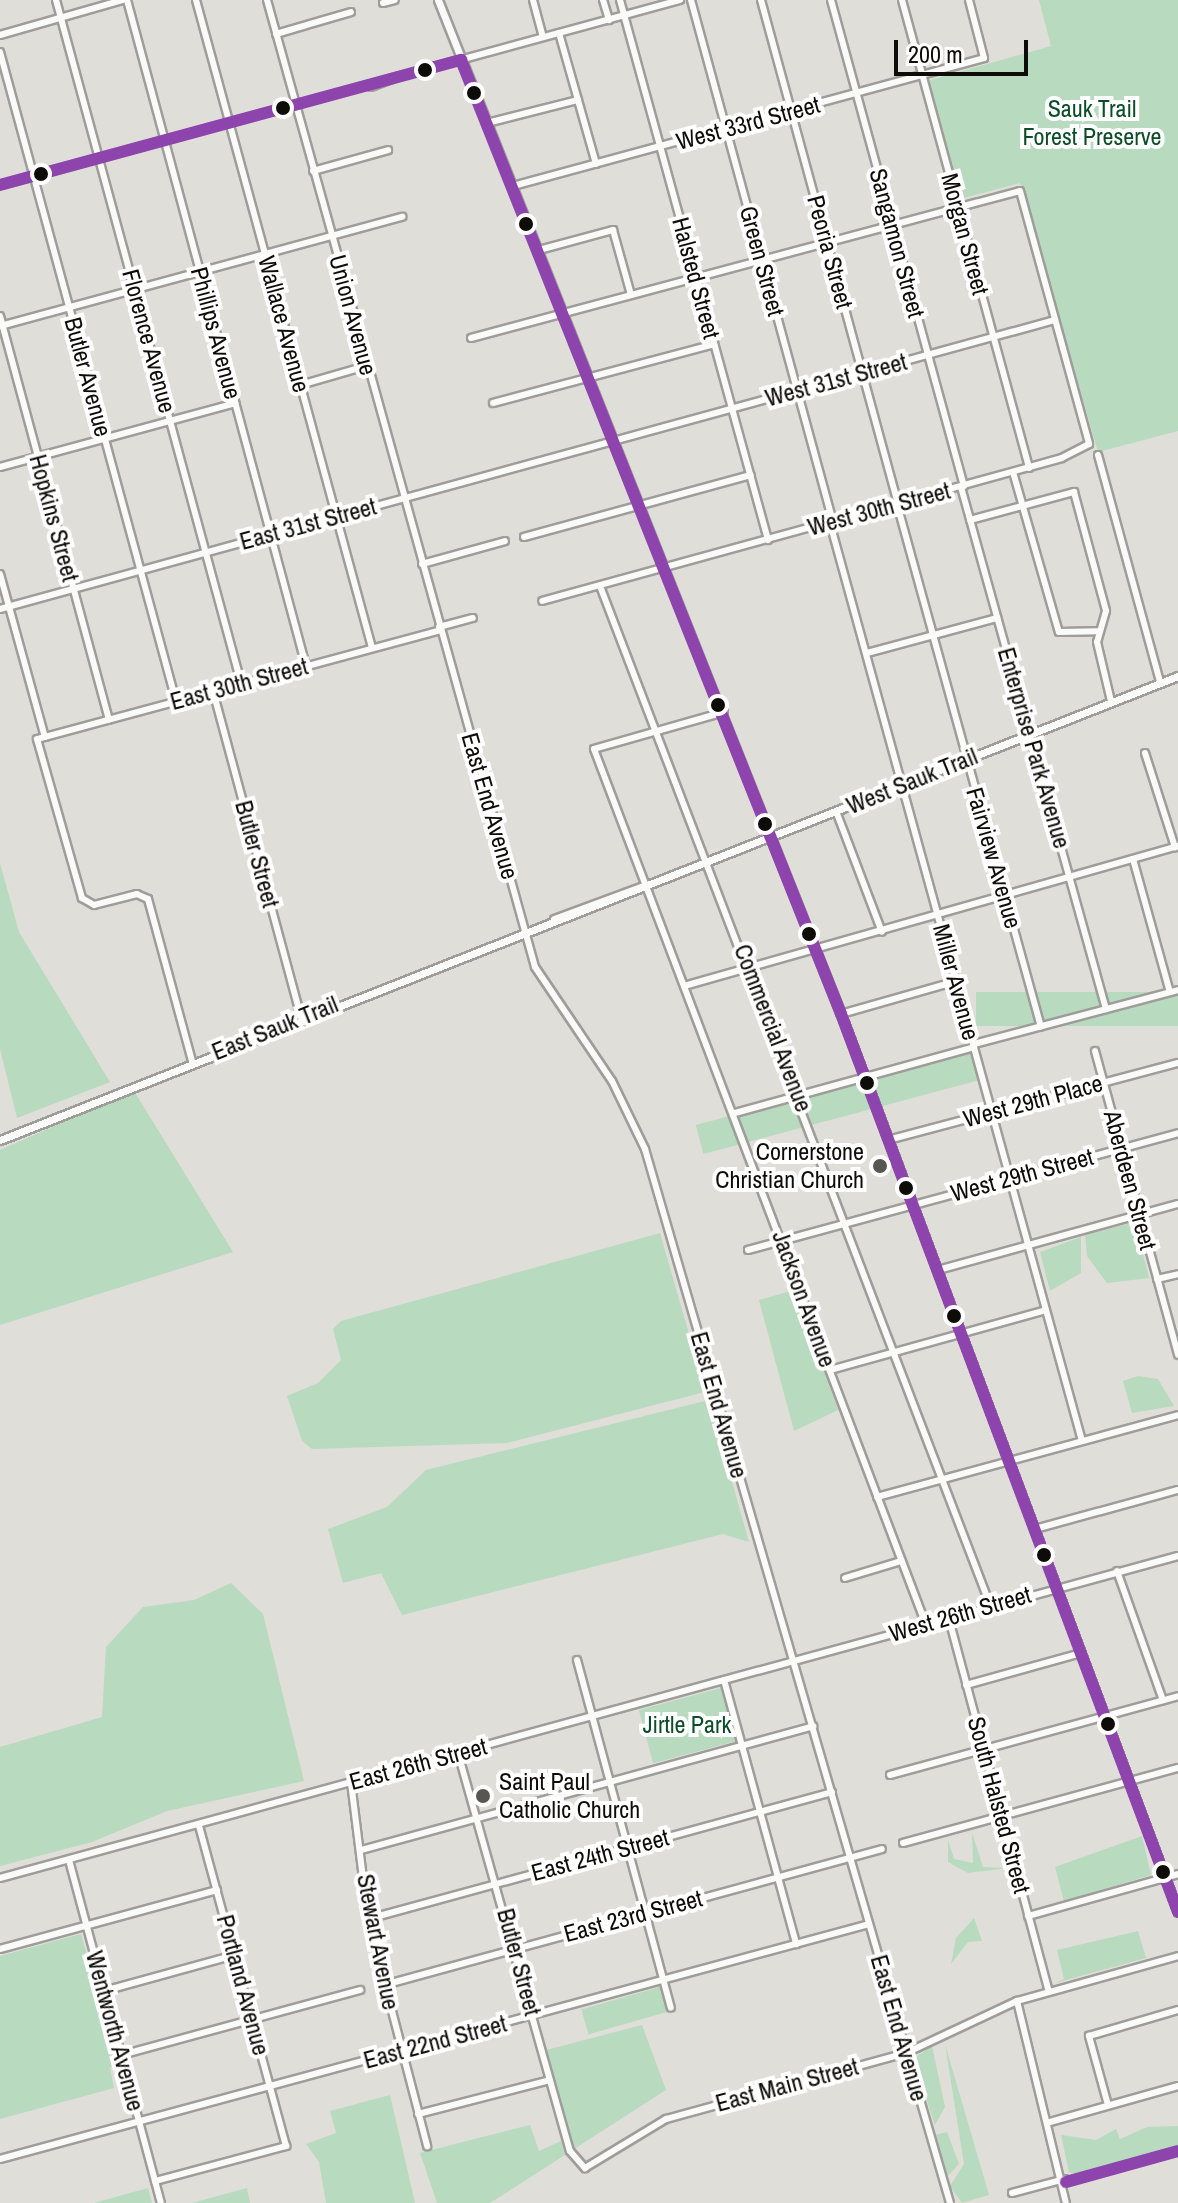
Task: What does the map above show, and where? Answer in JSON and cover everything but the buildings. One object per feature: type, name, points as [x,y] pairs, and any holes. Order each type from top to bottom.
[{"type":"main road","points":[[438,0],[724,712],[841,1014],[1178,1912]]},
{"type":"main road","name":"West Sauk Trail","points":[[617,895],[1178,676]]},
{"type":"main road","name":"East Sauk Trail","points":[[0,1140],[301,1017],[617,895]]},
{"type":"street","name":"Florence Avenue","points":[[56,0],[241,683]]},
{"type":"street","points":[[0,35],[125,0]]},
{"type":"street","name":"Phillips Avenue","points":[[125,0],[306,666]]},
{"type":"street","name":"Wallace Avenue","points":[[196,0],[372,648]]},
{"type":"street","name":"Union Avenue","points":[[267,0],[440,629]]},
{"type":"street","points":[[383,3],[395,0]]},
{"type":"street","points":[[533,0],[543,37]]},
{"type":"street","points":[[603,0],[609,20]]},
{"type":"street","name":"Halsted Street","points":[[620,0],[768,540]]},
{"type":"street","points":[[0,185],[680,0]]},
{"type":"street","name":"Green Street","points":[[691,0],[832,522]]},
{"type":"street","name":"Peoria Street","points":[[761,0],[898,504]]},
{"type":"street","name":"Sangamon Street","points":[[831,0],[962,486]]},
{"type":"street","name":"Morgan Street","points":[[902,0],[1029,468]]},
{"type":"street","name":"West 33rd Street","points":[[513,186],[984,58],[969,0]]},
{"type":"street","points":[[276,34],[351,12]]},
{"type":"street","points":[[559,33],[596,164]]},
{"type":"street","name":"Butler Avenue","points":[[0,52],[176,701]]},
{"type":"street","points":[[487,123],[578,100]]},
{"type":"street","points":[[313,171],[388,150]]},
{"type":"street","points":[[471,338],[1020,191],[1055,320]]},
{"type":"street","points":[[1,325],[402,217]]},
{"type":"street","points":[[539,250],[613,230],[631,295]]},
{"type":"street","name":"Hopkins Street","points":[[0,316],[109,720]]},
{"type":"street","name":"West 31st Street","points":[[616,441],[1055,320]]},
{"type":"street","name":"West 30th Street","points":[[666,568],[1029,468],[1090,447],[1055,320]]},
{"type":"street","points":[[493,403],[714,344]]},
{"type":"street","points":[[300,385],[366,366]]},
{"type":"street","points":[[0,467],[235,403]]},
{"type":"street","name":"East 31st Street","points":[[0,609],[616,441]]},
{"type":"street","points":[[1098,455],[1160,681]]},
{"type":"street","points":[[1013,472],[1059,632],[1098,631]]},
{"type":"street","points":[[524,537],[751,475]]},
{"type":"street","name":"Enterprise Park Avenue","points":[[962,486],[1106,1009]]},
{"type":"street","points":[[970,520],[1074,492],[1106,611],[1098,631],[1111,701]]},
{"type":"street","name":"Fairview Avenue","points":[[898,504],[1041,1027]]},
{"type":"street","name":"Miller Avenue","points":[[832,522],[1082,1441]]},
{"type":"street","points":[[422,564],[505,541]]},
{"type":"street","points":[[542,601],[666,568]]},
{"type":"street","points":[[0,574],[82,898],[94,905],[137,894],[148,899],[192,1061]]},
{"type":"street","name":"Commercial Avenue","points":[[600,586],[800,1095],[991,1607]]},
{"type":"street","name":"East 30th Street","points":[[41,738],[473,618]]},
{"type":"street","points":[[867,653],[997,618]]},
{"type":"street","name":"East End Avenue","points":[[440,629],[525,930],[551,1000],[612,1081],[645,1149],[950,2203]]},
{"type":"street","name":"Butler Street","points":[[213,691],[301,1017]]},
{"type":"street","points":[[658,730],[724,712]]},
{"type":"street","name":"Jackson Avenue","points":[[658,730],[594,749],[735,1113],[926,1625]]},
{"type":"street","points":[[684,986],[1072,881],[1176,846],[1145,753]]},
{"type":"street","points":[[836,811],[882,932]]},
{"type":"street","points":[[735,1113],[1174,991],[1133,859]]},
{"type":"street","points":[[841,1014],[957,981]]},
{"type":"street","name":"Aberdeen Street","points":[[1095,1051],[1178,1355]]},
{"type":"street","name":"West 29th Place","points":[[888,1140],[1178,1063]]},
{"type":"street","name":"West 29th Street","points":[[748,1250],[1178,1133]]},
{"type":"street","points":[[938,1270],[1178,1204]]},
{"type":"street","points":[[1157,1279],[1178,1274]]},
{"type":"street","points":[[830,1370],[1046,1310]]},
{"type":"street","points":[[877,1497],[1178,1415]]},
{"type":"street","points":[[1035,1529],[1178,1490]]},
{"type":"street","name":"West 26th Street","points":[[836,1650],[1056,1586],[1178,1556]]},
{"type":"street","points":[[845,1578],[901,1561]]},
{"type":"street","points":[[1117,1571],[1163,1700]]},
{"type":"street","name":"South Halsted Street","points":[[949,1619],[1049,1991]]},
{"type":"street","name":"East 26th Street","points":[[0,1878],[836,1650]]},
{"type":"street","points":[[966,1685],[1081,1653]]},
{"type":"street","points":[[577,1660],[671,2008]]},
{"type":"street","points":[[724,1680],[796,1944]]},
{"type":"street","points":[[890,1775],[1178,1696]]},
{"type":"street","points":[[361,1850],[813,1726]]},
{"type":"street","name":"Butler Street","points":[[458,1753],[570,2151],[585,2168]]},
{"type":"street","points":[[903,1843],[1178,1768]]},
{"type":"street","name":"Stewart Avenue","points":[[351,1782],[368,1919],[427,2146]]},
{"type":"street","name":"East 24th Street","points":[[368,1919],[832,1792]]},
{"type":"street","name":"Portland Avenue","points":[[155,2181],[286,2146],[199,1825]]},
{"type":"street","name":"East 23rd Street","points":[[384,1985],[882,1849]]},
{"type":"street","name":"Wentworth Avenue","points":[[69,1860],[161,2203]]},
{"type":"street","points":[[1028,1916],[1178,1874]]},
{"type":"street","points":[[0,1949],[217,1890]]},
{"type":"street","name":"East 22nd Street","points":[[0,2159],[869,1924]]},
{"type":"street","points":[[104,1991],[235,1955]]},
{"type":"street","name":"East Main Street","points":[[585,2168],[666,2119],[906,2053],[1017,2001],[1178,1956]]},
{"type":"street","points":[[121,2055],[360,1990]]},
{"type":"street","points":[[1017,2001],[1065,2180],[1066,2203]]},
{"type":"street","points":[[1108,2105],[1089,2036],[1178,2010]]},
{"type":"street","points":[[418,2114],[550,2080]]},
{"type":"street","points":[[1050,2122],[1178,2086]]},
{"type":"street","points":[[1012,2193],[1178,2152]]},
{"type":"green space","name":"Sauk Trail Forest Preserve","points":[[1039,0],[1178,0],[1178,431],[1098,452],[1020,183],[960,199],[927,81],[1051,46]]},
{"type":"green space","points":[[0,863],[19,932],[110,1082],[17,1118],[0,1049]]},
{"type":"green space","points":[[976,992],[1178,992],[1178,1026],[976,1026]]},
{"type":"green space","points":[[972,1051],[980,1080],[704,1154],[696,1125]]},
{"type":"green space","points":[[134,1091],[233,1252],[0,1325],[0,1150]]},
{"type":"green space","points":[[1128,1224],[1136,1227],[1149,1278],[1107,1283],[1087,1256],[1085,1235]]},
{"type":"green space","points":[[660,1233],[705,1389],[701,1393],[507,1443],[312,1449],[302,1441],[287,1396],[318,1383],[341,1360],[333,1329],[341,1321]]},
{"type":"green space","points":[[1081,1237],[1081,1273],[1050,1291],[1040,1252]]},
{"type":"green space","points":[[794,1290],[838,1410],[794,1431],[759,1300]]},
{"type":"green space","points":[[1138,1376],[1158,1379],[1174,1406],[1132,1413],[1123,1381]]},
{"type":"green space","points":[[709,1400],[749,1542],[723,1534],[402,1615],[381,1573],[343,1583],[328,1529],[387,1507],[426,1470]]},
{"type":"green space","points":[[231,1583],[263,1614],[304,1781],[167,1811],[92,1842],[0,1866],[0,1747],[102,1717],[106,1647],[143,1607],[194,1600]]},
{"type":"green space","name":"Jirtle Park","points":[[721,1688],[735,1741],[653,1763],[639,1710]]},
{"type":"green space","points":[[972,1833],[983,1867],[1008,1868],[968,1873],[948,1862],[948,1840],[954,1859],[973,1863]]},
{"type":"green space","points":[[1142,1836],[1151,1875],[1064,1901],[1055,1867]]},
{"type":"green space","points":[[974,1918],[982,1941],[968,1942],[951,1964],[956,1938]]},
{"type":"green space","points":[[1138,1931],[1146,1958],[1055,1983],[1064,1979],[1057,1950]]},
{"type":"green space","points":[[81,1934],[119,2064],[110,2067],[114,2088],[0,2119],[0,1956]]},
{"type":"green space","points":[[663,1986],[670,2011],[588,2034],[581,2009]]},
{"type":"green space","points":[[642,2025],[666,2090],[574,2149],[546,2050]]},
{"type":"green space","points":[[945,2044],[989,2195],[962,2203],[950,2186],[964,2164]]},
{"type":"green space","points":[[932,2046],[945,2107],[935,2125],[913,2059]]},
{"type":"green space","points":[[390,2095],[415,2203],[326,2203],[319,2162],[306,2144],[336,2133],[330,2111]]},
{"type":"green space","points":[[530,2125],[539,2151],[561,2141],[565,2155],[490,2203],[437,2203],[420,2153]]},
{"type":"green space","points":[[1178,2126],[1178,2146],[1074,2174],[1069,2172],[1061,2135],[1096,2140],[1116,2129],[1120,2139],[1147,2127]]},
{"type":"green space","points":[[947,2132],[959,2164],[948,2176],[935,2135]]},
{"type":"green space","points":[[148,2188],[152,2203],[94,2203]]},
{"type":"green space","points":[[247,2188],[250,2203],[192,2203]]},
{"type":"transit line","points":[[461,60],[841,1014],[1178,1912]]},
{"type":"transit line","points":[[0,185],[461,60]]},
{"type":"transit line","points":[[1066,2182],[1178,2151]]},
{"type":"place","name":"Cornerstone Christian Church","points":[[880,1166]]},
{"type":"place","name":"Saint Paul Catholic Church","points":[[483,1796]]}]
